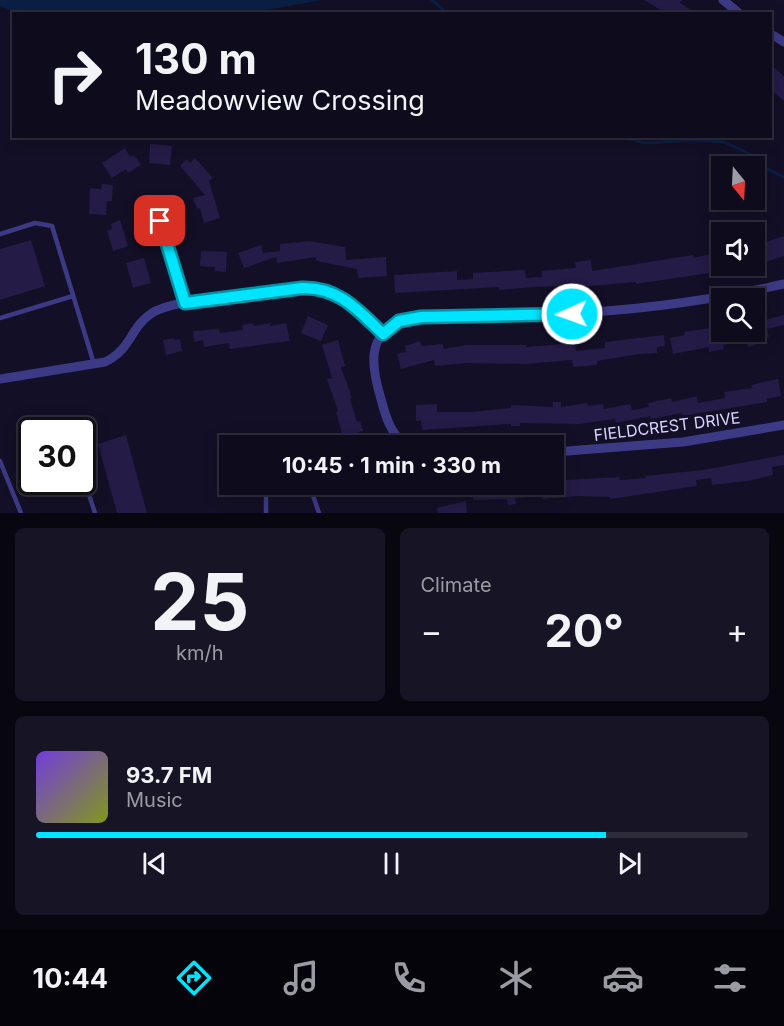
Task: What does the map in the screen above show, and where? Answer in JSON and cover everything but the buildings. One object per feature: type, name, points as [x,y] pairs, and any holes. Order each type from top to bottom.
[{"type":"street","points":[[723,0],[738,12]]},
{"type":"street","points":[[154,201],[185,303]]},
{"type":"street","points":[[396,435],[390,428],[373,373],[372,362],[376,345],[383,334],[399,321],[626,310],[688,303],[784,284]]},
{"type":"street","points":[[0,379],[94,364],[119,356],[143,319],[159,309],[185,303],[302,288],[317,288],[335,293],[383,334]]},
{"type":"street","name":"FIELDCREST DRIVE","points":[[564,451],[671,443],[784,425]]},
{"type":"lane","points":[[0,234],[35,223],[52,226],[94,364]]},
{"type":"lane","points":[[0,318],[73,296]]},
{"type":"lane","points":[[0,461],[21,513]]},
{"type":"lane","points":[[89,495],[95,513]]},
{"type":"lane","points":[[266,495],[266,513]]},
{"type":"lane","points":[[313,495],[319,513]]},
{"type":"water","points":[[0,0],[322,0],[256,12],[15,12],[0,6]]},
{"type":"waterway","points":[[432,0],[446,12]]},
{"type":"waterway","points":[[626,138],[645,143],[693,140],[724,142],[750,154],[763,167],[784,177]]},
{"type":"route","points":[[160,221],[185,303],[317,288],[335,293],[383,334],[399,321],[421,317],[572,314]]}]
